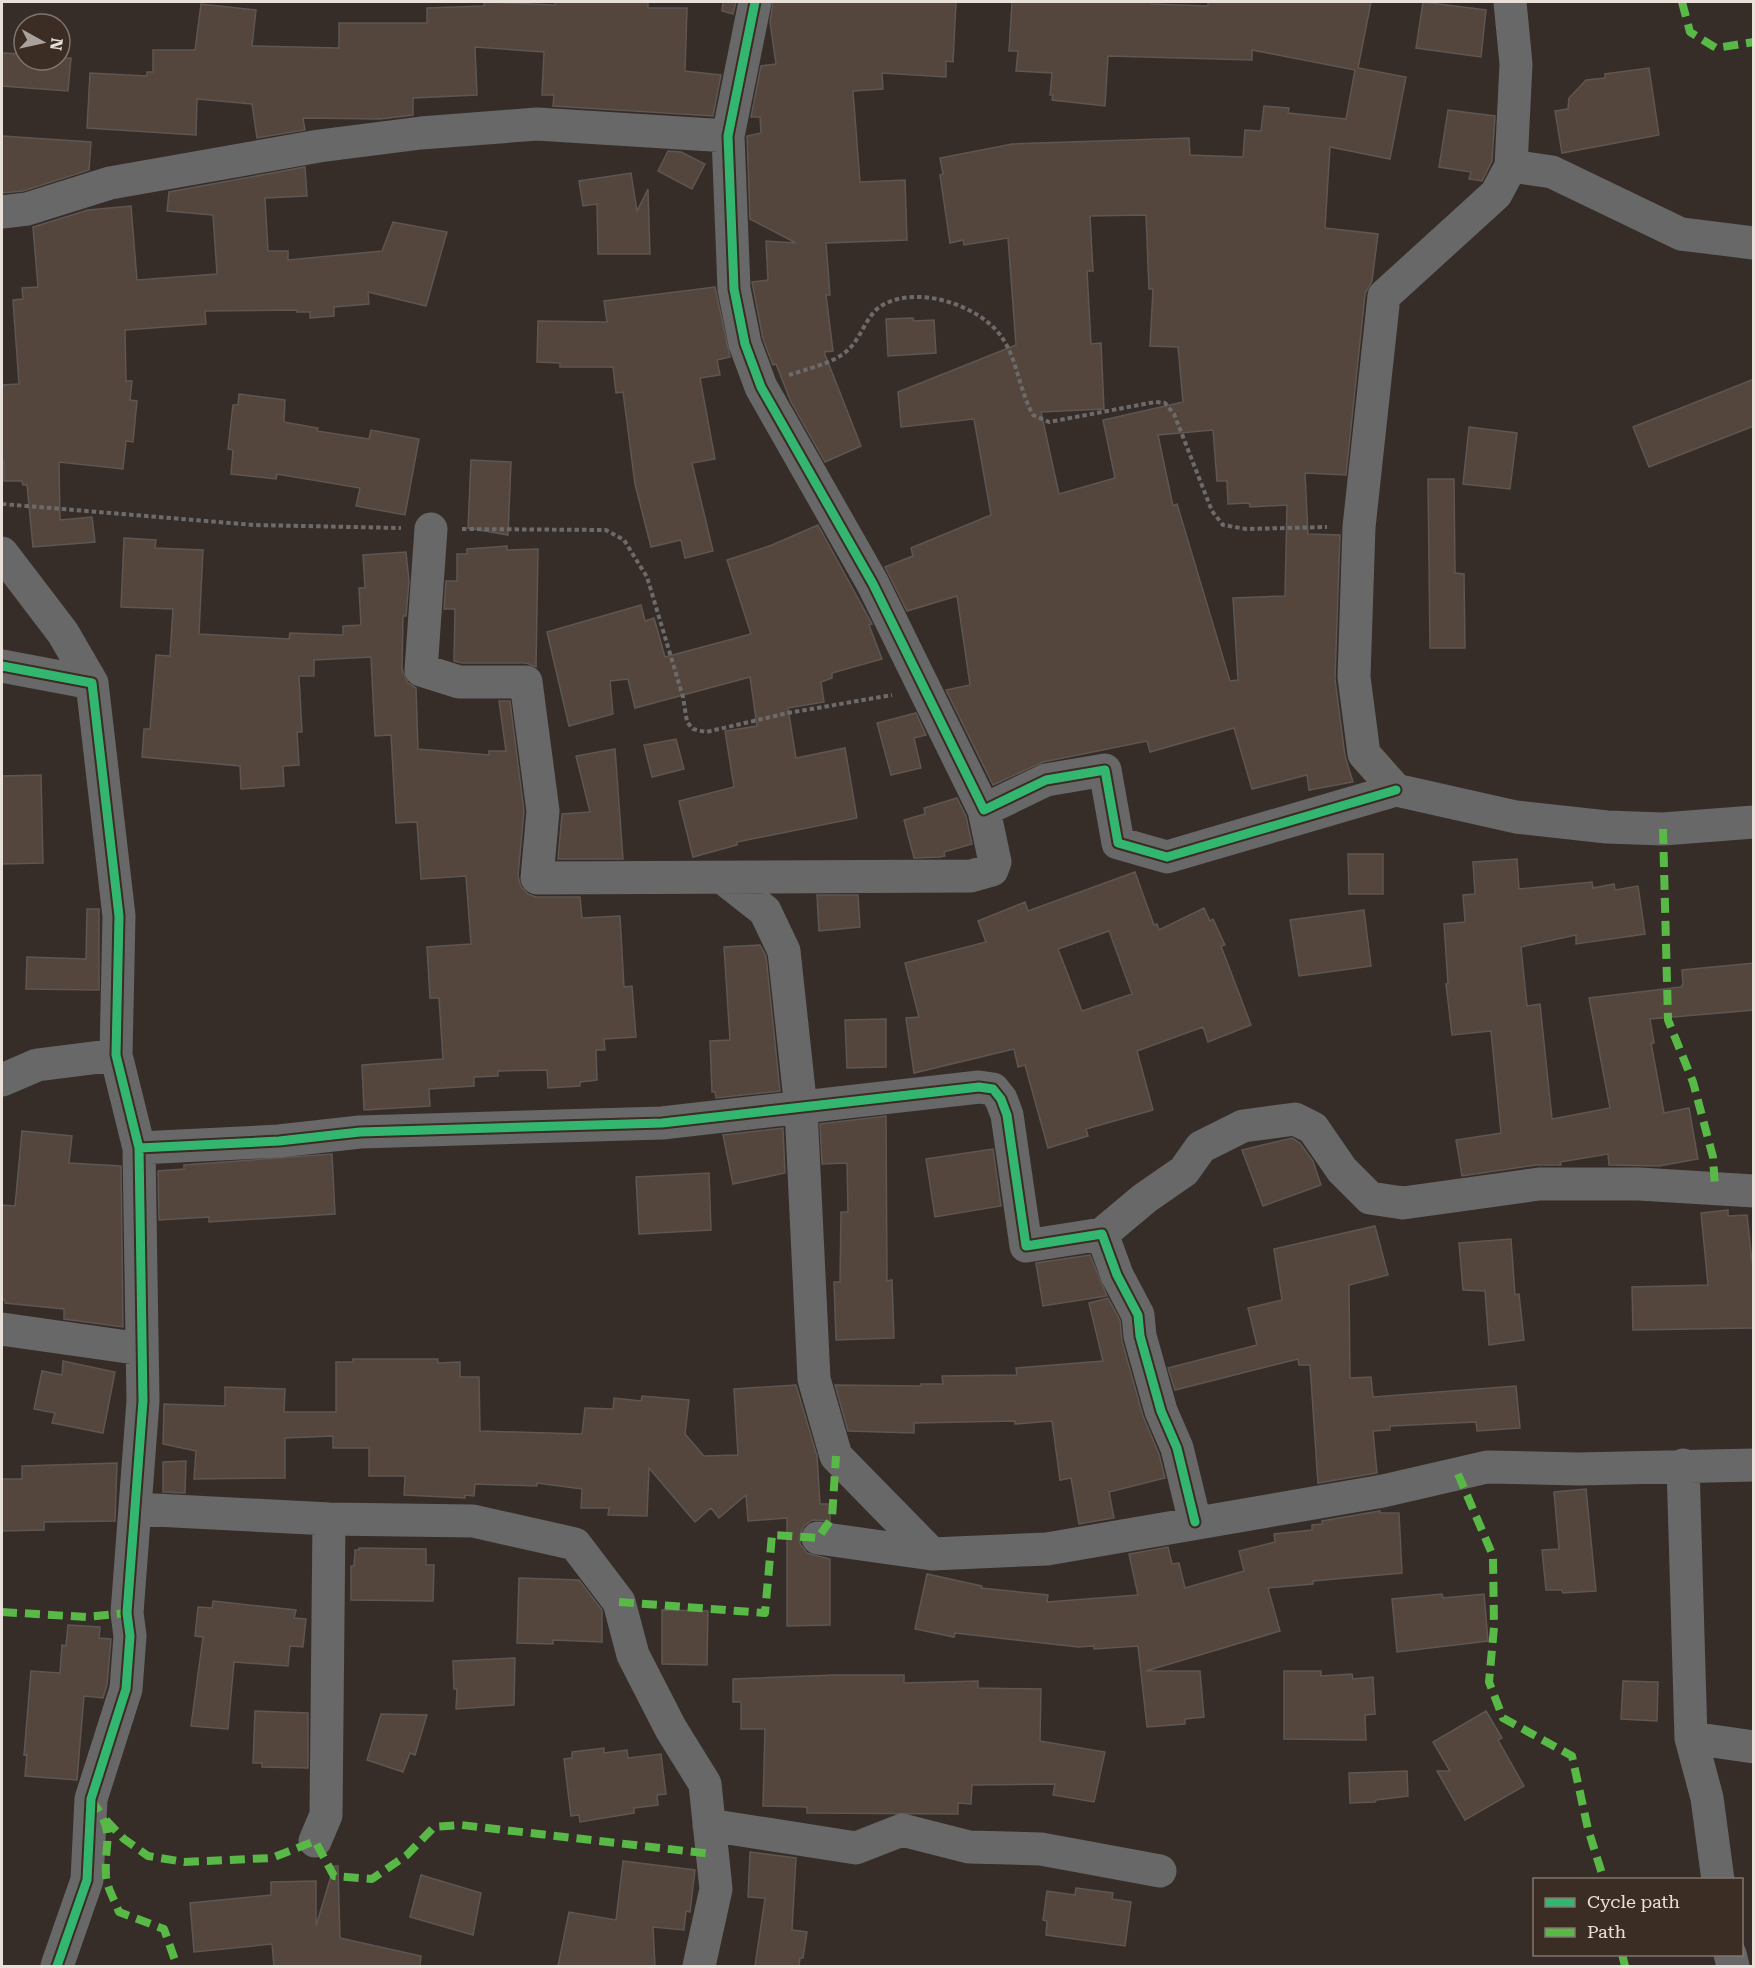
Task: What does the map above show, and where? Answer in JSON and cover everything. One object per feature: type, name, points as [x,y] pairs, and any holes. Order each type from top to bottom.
[{"type":"street","points":[[431,529],[421,670],[459,682],[526,682],[543,812],[537,878],[971,876],[992,870],[995,862],[984,810],[873,584],[760,387],[745,344],[734,289],[728,136],[755,2]]},
{"type":"street","points":[[1396,790],[1364,754],[1354,677],[1359,526],[1384,296],[1496,194],[1511,166],[1516,64],[1510,2]]},
{"type":"street","points":[[2,212],[27,209],[110,183],[319,146],[421,133],[537,124],[728,136]]},
{"type":"street","points":[[1511,166],[1552,172],[1681,234],[1754,243]]},
{"type":"street","points":[[2,553],[63,633],[92,683],[119,915],[116,1055],[139,1148],[143,1401],[127,1613],[129,1636],[126,1689],[91,1799],[87,1880],[60,1963]]},
{"type":"street","points":[[2,666],[92,683]]},
{"type":"street","points":[[984,810],[1046,780],[1105,770],[1118,843],[1167,857],[1396,790],[1516,817],[1607,827],[1663,829],[1754,822]]},
{"type":"street","points":[[723,878],[765,912],[784,951],[801,1109],[814,1379],[836,1456],[932,1554]]},
{"type":"street","points":[[2,1080],[37,1065],[116,1055]]},
{"type":"street","points":[[139,1148],[279,1141],[360,1132],[662,1123],[979,1087],[993,1089],[1001,1099],[1007,1115],[1026,1246],[1102,1234],[1145,1198],[1184,1172],[1201,1146],[1243,1126],[1295,1119],[1313,1128],[1342,1170],[1370,1198],[1403,1203],[1539,1184],[1639,1184],[1754,1191]]},
{"type":"street","points":[[1102,1234],[1118,1275],[1138,1315],[1140,1336],[1161,1411],[1177,1448],[1195,1522]]},
{"type":"street","points":[[2,1329],[142,1349]]},
{"type":"street","points":[[818,1538],[932,1554],[1047,1549],[1383,1491],[1487,1467],[1578,1469],[1754,1465]]},
{"type":"street","points":[[1683,1466],[1691,1738],[1707,1798],[1718,1878]]},
{"type":"street","points":[[136,1509],[329,1519],[473,1521],[575,1544],[619,1602],[633,1655],[671,1730],[705,1784],[716,1889],[699,1966]]},
{"type":"street","points":[[315,1842],[326,1815],[329,1519]]},
{"type":"street","points":[[1691,1738],[1754,1747]]},
{"type":"street","points":[[709,1825],[856,1848],[902,1830],[969,1847],[1041,1849],[1160,1871]]},
{"type":"path","points":[[760,387],[848,350],[876,311],[891,301],[914,295],[947,301],[983,318],[1003,339],[1027,405],[1033,415],[1040,419],[1049,422],[1155,402],[1165,403],[1174,414],[1212,511],[1223,525],[1246,529],[1359,526]]},
{"type":"path","points":[[2,504],[254,525],[606,530],[624,540],[647,577],[682,697],[687,722],[693,729],[706,732],[788,713],[926,689]]},
{"type":"building","points":[[484,2],[555,5],[555,2],[648,2],[648,8],[687,8],[685,71],[721,75],[713,116],[553,106],[554,95],[542,95],[544,52],[475,47],[477,95],[413,98],[413,115],[380,119],[303,118],[305,130],[257,138],[252,104],[197,99],[196,135],[87,128],[90,73],[147,76],[147,72],[153,72],[153,50],[195,50],[201,4],[256,10],[252,46],[339,48],[339,23],[427,23],[427,8],[484,6]]},
{"type":"building","points":[[723,2],[736,2],[733,14],[722,11]]},
{"type":"building","points":[[773,2],[956,2],[953,62],[946,61],[946,77],[882,73],[883,89],[853,91],[860,182],[905,180],[907,240],[826,243],[830,295],[826,295],[833,351],[824,352],[861,446],[825,462],[791,402],[776,364],[773,365],[763,339],[752,282],[768,280],[766,241],[796,243],[750,219],[747,136],[761,133],[760,117],[751,117],[761,66],[776,64],[770,22]]},
{"type":"building","points":[[1012,2],[1152,2],[1152,4],[1208,6],[1208,2],[1371,2],[1358,68],[1406,77],[1390,159],[1330,147],[1325,228],[1378,234],[1372,281],[1365,294],[1346,475],[1305,473],[1308,534],[1340,535],[1335,679],[1345,756],[1353,782],[1309,790],[1307,775],[1252,789],[1234,728],[1150,752],[1147,741],[1043,762],[993,785],[946,690],[970,685],[957,596],[907,611],[885,567],[913,556],[911,548],[991,515],[974,419],[901,427],[898,392],[1016,345],[1008,238],[964,245],[963,240],[950,243],[940,175],[943,174],[940,158],[1012,144],[1189,138],[1190,155],[1243,157],[1245,130],[1261,131],[1264,106],[1289,108],[1288,113],[1346,119],[1355,70],[1252,50],[1252,60],[1108,56],[1105,106],[1052,100],[1053,95],[1050,95],[1052,73],[1016,71],[1018,51],[1009,51]],"holes":[[[1146,215],[1149,289],[1153,289],[1150,346],[1178,347],[1183,402],[1103,420],[1115,478],[1059,494],[1041,412],[1104,409],[1101,343],[1091,344],[1087,271],[1093,271],[1090,216]],[[1213,430],[1217,481],[1227,481],[1228,504],[1249,503],[1250,507],[1287,505],[1285,596],[1233,598],[1238,680],[1230,681],[1177,504],[1173,506],[1158,435]]]},
{"type":"building","points":[[1423,2],[1486,10],[1481,57],[1416,48]]},
{"type":"building","points":[[2,53],[12,53],[12,72],[70,72],[68,91],[2,86]]},
{"type":"building","points":[[1649,68],[1659,135],[1562,153],[1555,111],[1568,109],[1569,98],[1586,80],[1605,78],[1605,74]]},
{"type":"building","points":[[1448,110],[1495,116],[1492,161],[1482,181],[1469,179],[1471,172],[1439,167]]},
{"type":"building","points":[[2,136],[91,142],[89,170],[23,191],[2,193]]},
{"type":"building","points":[[668,151],[681,152],[705,164],[692,189],[658,171]]},
{"type":"building","points":[[305,167],[307,196],[265,198],[268,251],[288,251],[288,260],[382,251],[393,222],[447,232],[426,306],[368,292],[369,304],[334,307],[334,316],[310,318],[310,312],[297,312],[297,310],[205,311],[206,324],[125,330],[126,381],[132,381],[130,400],[137,401],[133,442],[126,441],[123,469],[59,462],[60,520],[92,517],[95,542],[33,547],[27,485],[23,485],[22,481],[4,481],[2,385],[19,384],[13,300],[23,299],[22,288],[38,287],[33,227],[88,210],[131,206],[137,280],[217,274],[213,215],[167,211],[169,192]]},
{"type":"building","points":[[631,173],[637,211],[648,189],[650,254],[598,254],[597,204],[583,206],[579,181]]},
{"type":"building","points":[[715,287],[730,357],[717,360],[720,375],[700,378],[715,459],[692,463],[713,551],[685,558],[681,540],[651,547],[635,484],[623,392],[616,393],[613,367],[560,367],[560,363],[537,362],[538,321],[607,322],[604,301]]},
{"type":"building","points":[[913,318],[914,321],[934,320],[936,353],[888,356],[886,319]]},
{"type":"building","points":[[1754,379],[1754,426],[1649,467],[1633,427]]},
{"type":"building","points":[[239,394],[285,400],[284,422],[318,428],[317,431],[369,439],[371,430],[419,439],[405,515],[356,506],[360,488],[277,474],[276,479],[231,474],[233,450],[228,449],[233,405],[238,405]]},
{"type":"building","points":[[1469,427],[1517,433],[1510,489],[1463,484]]},
{"type":"building","points":[[471,460],[511,462],[508,535],[468,528]]},
{"type":"building","points":[[1428,479],[1454,479],[1455,573],[1464,574],[1465,648],[1430,648]]},
{"type":"building","points":[[818,525],[872,624],[869,625],[882,659],[832,673],[832,678],[821,682],[824,702],[788,708],[796,758],[845,748],[857,818],[737,842],[737,845],[693,857],[679,801],[734,787],[725,731],[757,726],[750,677],[635,708],[628,679],[610,681],[613,714],[569,726],[547,632],[641,605],[645,621],[654,618],[665,657],[751,634],[727,560],[772,545]]},
{"type":"building","points":[[124,538],[156,540],[155,548],[203,550],[199,634],[289,639],[290,633],[343,635],[343,626],[361,625],[359,588],[365,588],[363,555],[406,552],[409,581],[406,616],[403,616],[402,669],[408,683],[416,688],[418,749],[489,755],[489,751],[506,751],[499,701],[510,701],[524,811],[518,876],[521,887],[528,894],[536,897],[580,897],[582,918],[620,916],[624,987],[632,986],[636,1037],[604,1039],[605,1050],[596,1050],[597,1080],[580,1082],[580,1086],[548,1088],[547,1070],[498,1071],[498,1076],[474,1077],[474,1086],[429,1089],[430,1106],[364,1110],[362,1065],[443,1059],[439,998],[430,998],[427,947],[471,944],[466,876],[421,879],[417,822],[396,823],[391,735],[375,736],[371,657],[314,660],[314,676],[299,676],[302,732],[297,732],[299,765],[283,766],[284,786],[241,789],[240,766],[142,757],[144,729],[150,729],[156,655],[170,656],[173,609],[121,607]]},
{"type":"building","points":[[507,546],[507,550],[538,549],[536,667],[526,663],[454,661],[455,609],[444,609],[446,581],[457,581],[457,554],[467,554],[467,549]]},
{"type":"building","points":[[916,713],[926,735],[914,738],[921,768],[891,775],[877,723]]},
{"type":"building","points":[[676,739],[684,769],[652,777],[644,745]]},
{"type":"building","points":[[615,749],[623,859],[558,859],[562,814],[590,812],[576,756]]},
{"type":"building","points":[[41,775],[43,863],[2,864],[2,776]]},
{"type":"building","points":[[957,798],[966,816],[972,844],[944,852],[945,856],[914,858],[904,820],[925,814],[924,808]]},
{"type":"building","points":[[1348,854],[1383,854],[1383,894],[1349,894]]},
{"type":"building","points":[[1517,859],[1519,889],[1592,882],[1593,888],[1614,884],[1615,890],[1638,886],[1645,934],[1576,944],[1576,935],[1521,947],[1527,1006],[1540,1004],[1552,1119],[1610,1108],[1589,998],[1681,987],[1683,984],[1682,970],[1754,963],[1754,1010],[1650,1019],[1654,1043],[1651,1043],[1664,1113],[1689,1108],[1698,1159],[1659,1166],[1609,1165],[1608,1154],[1560,1162],[1561,1165],[1536,1165],[1462,1176],[1456,1140],[1501,1133],[1491,1031],[1452,1035],[1446,984],[1448,984],[1444,924],[1465,922],[1463,895],[1475,894],[1473,862]]},
{"type":"building","points":[[1135,872],[1154,925],[1157,924],[1159,930],[1204,908],[1210,921],[1213,919],[1225,945],[1221,946],[1251,1025],[1208,1042],[1203,1027],[1137,1051],[1153,1110],[1086,1129],[1088,1136],[1048,1148],[1025,1065],[1018,1067],[1014,1049],[914,1073],[906,1018],[919,1017],[905,963],[986,942],[978,921],[1025,902],[1028,911]],"holes":[[[1109,931],[1132,994],[1082,1011],[1058,949]]]},
{"type":"building","points":[[817,895],[858,895],[860,927],[819,931]]},
{"type":"building","points":[[87,909],[99,909],[99,990],[26,989],[27,957],[86,959]]},
{"type":"building","points":[[1364,910],[1371,966],[1299,976],[1290,920]]},
{"type":"building","points":[[760,945],[766,956],[780,1091],[716,1098],[715,1092],[712,1092],[710,1041],[730,1040],[724,947]]},
{"type":"building","points":[[886,1019],[886,1067],[847,1068],[845,1020]]},
{"type":"building","points":[[886,1116],[887,1281],[892,1280],[894,1338],[836,1340],[834,1282],[840,1282],[841,1212],[848,1212],[847,1163],[822,1164],[820,1124]]},
{"type":"building","points":[[783,1128],[785,1173],[733,1184],[723,1135]]},
{"type":"building","points":[[22,1131],[72,1136],[69,1163],[121,1166],[123,1327],[64,1319],[64,1309],[5,1303],[5,1300],[2,1300],[2,1205],[15,1206]]},
{"type":"building","points":[[1292,1138],[1300,1143],[1313,1161],[1321,1185],[1263,1206],[1242,1150]]},
{"type":"building","points":[[993,1149],[1001,1206],[935,1217],[926,1159]]},
{"type":"building","points":[[332,1154],[335,1214],[209,1222],[209,1217],[159,1220],[158,1171],[184,1169],[184,1165]]},
{"type":"building","points":[[709,1173],[711,1230],[639,1234],[636,1177]]},
{"type":"building","points":[[1728,1210],[1728,1216],[1747,1215],[1754,1280],[1754,1328],[1633,1330],[1632,1287],[1708,1285],[1701,1213]]},
{"type":"building","points":[[1375,1226],[1388,1275],[1349,1285],[1350,1378],[1371,1377],[1373,1397],[1516,1386],[1520,1428],[1477,1431],[1476,1422],[1390,1426],[1390,1430],[1373,1431],[1377,1473],[1318,1483],[1310,1365],[1299,1365],[1298,1359],[1175,1390],[1168,1368],[1257,1345],[1248,1308],[1282,1300],[1274,1249]]},
{"type":"building","points":[[1511,1239],[1515,1295],[1519,1294],[1524,1340],[1489,1345],[1485,1291],[1463,1290],[1459,1243]]},
{"type":"building","points":[[1090,1255],[1107,1296],[1043,1306],[1036,1263]]},
{"type":"building","points":[[1108,1298],[1120,1320],[1122,1341],[1143,1416],[1159,1454],[1165,1478],[1109,1492],[1114,1518],[1079,1524],[1071,1478],[1060,1480],[1052,1421],[1015,1424],[1015,1421],[914,1423],[914,1433],[848,1431],[835,1385],[921,1386],[921,1384],[943,1384],[942,1376],[1017,1375],[1016,1368],[1103,1361],[1089,1303]]},
{"type":"building","points":[[353,1359],[438,1359],[438,1363],[460,1362],[460,1377],[479,1377],[480,1431],[582,1434],[585,1408],[613,1409],[614,1398],[641,1401],[642,1396],[689,1400],[685,1434],[704,1456],[738,1455],[734,1389],[796,1385],[817,1456],[820,1504],[830,1504],[830,1521],[812,1520],[804,1526],[800,1535],[800,1544],[807,1553],[830,1559],[830,1625],[787,1626],[787,1518],[748,1521],[746,1495],[719,1518],[711,1508],[695,1522],[649,1468],[647,1516],[608,1515],[609,1508],[581,1508],[582,1489],[537,1483],[537,1486],[475,1484],[474,1496],[465,1495],[465,1498],[404,1495],[405,1476],[369,1476],[369,1448],[333,1448],[333,1436],[285,1438],[285,1478],[194,1479],[196,1451],[163,1444],[164,1404],[225,1406],[225,1387],[285,1389],[284,1412],[336,1412],[336,1362],[353,1362]]},
{"type":"building","points":[[63,1361],[115,1372],[103,1433],[52,1423],[55,1413],[34,1409],[42,1371],[62,1375]]},
{"type":"building","points":[[186,1461],[185,1493],[163,1492],[163,1462]]},
{"type":"building","points":[[117,1463],[115,1521],[44,1522],[44,1530],[2,1531],[2,1479],[22,1479],[22,1466]]},
{"type":"building","points":[[1586,1489],[1596,1591],[1563,1593],[1562,1590],[1546,1590],[1542,1550],[1559,1549],[1554,1492]]},
{"type":"building","points":[[1380,1511],[1380,1513],[1399,1513],[1402,1573],[1313,1581],[1313,1584],[1268,1588],[1280,1631],[1146,1671],[1200,1671],[1204,1717],[1185,1719],[1185,1724],[1147,1727],[1138,1646],[1094,1649],[1094,1646],[1078,1647],[955,1633],[954,1637],[915,1629],[927,1574],[982,1586],[981,1588],[1048,1595],[1047,1602],[1138,1595],[1129,1554],[1168,1547],[1172,1564],[1179,1563],[1185,1588],[1244,1571],[1239,1551],[1275,1542],[1274,1534],[1312,1530],[1312,1525],[1322,1524],[1322,1521]]},
{"type":"building","points":[[359,1548],[426,1549],[426,1565],[434,1565],[433,1601],[351,1600],[351,1566],[354,1566],[355,1550]]},
{"type":"building","points":[[519,1578],[579,1580],[602,1610],[602,1642],[553,1640],[553,1644],[517,1643]]},
{"type":"building","points":[[1442,1594],[1443,1598],[1484,1594],[1488,1641],[1397,1652],[1392,1599]]},
{"type":"building","points":[[213,1601],[296,1610],[294,1618],[306,1619],[303,1647],[290,1646],[288,1666],[234,1662],[228,1729],[191,1726],[203,1637],[195,1636],[198,1607],[212,1608]]},
{"type":"building","points":[[662,1610],[708,1611],[707,1665],[662,1664]]},
{"type":"building","points":[[68,1625],[100,1627],[99,1638],[111,1639],[107,1685],[103,1698],[84,1696],[77,1780],[25,1776],[27,1754],[24,1755],[31,1671],[60,1673],[62,1645],[66,1646]]},
{"type":"building","points":[[515,1658],[514,1705],[456,1709],[457,1689],[454,1689],[453,1661]]},
{"type":"building","points":[[1284,1671],[1321,1671],[1321,1676],[1352,1674],[1353,1679],[1373,1677],[1375,1714],[1365,1715],[1366,1740],[1284,1739]]},
{"type":"building","points":[[904,1675],[904,1683],[978,1681],[978,1688],[1041,1689],[1040,1741],[1105,1752],[1094,1802],[1053,1795],[1055,1784],[972,1785],[971,1804],[958,1803],[958,1814],[807,1813],[807,1807],[763,1806],[765,1729],[741,1729],[741,1702],[733,1702],[733,1679]]},
{"type":"building","points":[[1623,1681],[1658,1682],[1657,1721],[1621,1719]]},
{"type":"building","points":[[255,1711],[308,1713],[308,1768],[262,1767],[262,1763],[253,1763]]},
{"type":"building","points":[[1486,1711],[1502,1738],[1498,1740],[1524,1786],[1465,1820],[1437,1771],[1450,1771],[1433,1742]]},
{"type":"building","points":[[381,1714],[427,1715],[415,1755],[410,1753],[403,1772],[367,1760]]},
{"type":"building","points":[[604,1748],[604,1753],[627,1750],[628,1758],[661,1754],[666,1794],[657,1795],[658,1805],[634,1808],[634,1813],[580,1822],[579,1815],[571,1816],[564,1759],[572,1758],[572,1752]]},
{"type":"building","points":[[1407,1771],[1408,1796],[1375,1802],[1350,1803],[1349,1773]]},
{"type":"building","points":[[750,1852],[796,1858],[792,1930],[807,1932],[803,1958],[800,1958],[799,1966],[755,1966],[765,1898],[748,1897]]},
{"type":"building","points":[[623,1861],[695,1870],[690,1912],[686,1911],[684,1930],[653,1927],[655,1966],[558,1966],[569,1912],[616,1920]]},
{"type":"building","points":[[334,1866],[338,1866],[340,1938],[421,1956],[420,1966],[274,1966],[272,1944],[194,1952],[190,1903],[271,1895],[271,1882],[316,1881],[316,1926]]},
{"type":"building","points":[[421,1875],[481,1893],[473,1935],[410,1917]]},
{"type":"building","points":[[1076,1888],[1113,1893],[1112,1899],[1131,1902],[1125,1946],[1046,1935],[1047,1921],[1043,1920],[1047,1891],[1075,1895]]},
{"type":"marked path","points":[[1682,2],[1690,32],[1716,48],[1754,42]]},
{"type":"marked path","points":[[1663,829],[1668,1020],[1693,1082],[1713,1157],[1715,1187]]},
{"type":"marked path","points":[[619,1602],[765,1613],[772,1535],[818,1538],[832,1518],[836,1456]]},
{"type":"marked path","points":[[1458,1474],[1493,1556],[1494,1627],[1489,1682],[1503,1718],[1572,1756],[1588,1829],[1603,1878]]},
{"type":"marked path","points":[[2,1612],[86,1617],[127,1613]]},
{"type":"marked path","points":[[91,1799],[107,1829],[106,1876],[109,1890],[119,1912],[164,1929],[177,1966]]},
{"type":"marked path","points":[[106,1820],[124,1839],[148,1856],[184,1862],[272,1858],[315,1841],[334,1876],[372,1879],[407,1855],[434,1827],[461,1825],[712,1854]]},
{"type":"marked path","points":[[1622,1956],[1625,1966]]},
{"type":"cycle path","points":[[755,2],[728,136],[734,289],[745,344],[761,387],[873,584],[984,810],[1046,780],[1105,770],[1118,843],[1167,857],[1396,790]]},
{"type":"cycle path","points":[[2,666],[92,683],[119,916],[116,1055],[139,1148],[143,1401],[127,1613],[130,1636],[126,1689],[91,1799],[87,1880],[57,1966]]},
{"type":"cycle path","points":[[139,1148],[279,1141],[360,1132],[662,1123],[979,1087],[993,1089],[1001,1099],[1007,1115],[1026,1246],[1102,1234],[1117,1275],[1138,1315],[1140,1336],[1161,1411],[1177,1448],[1195,1522]]}]
